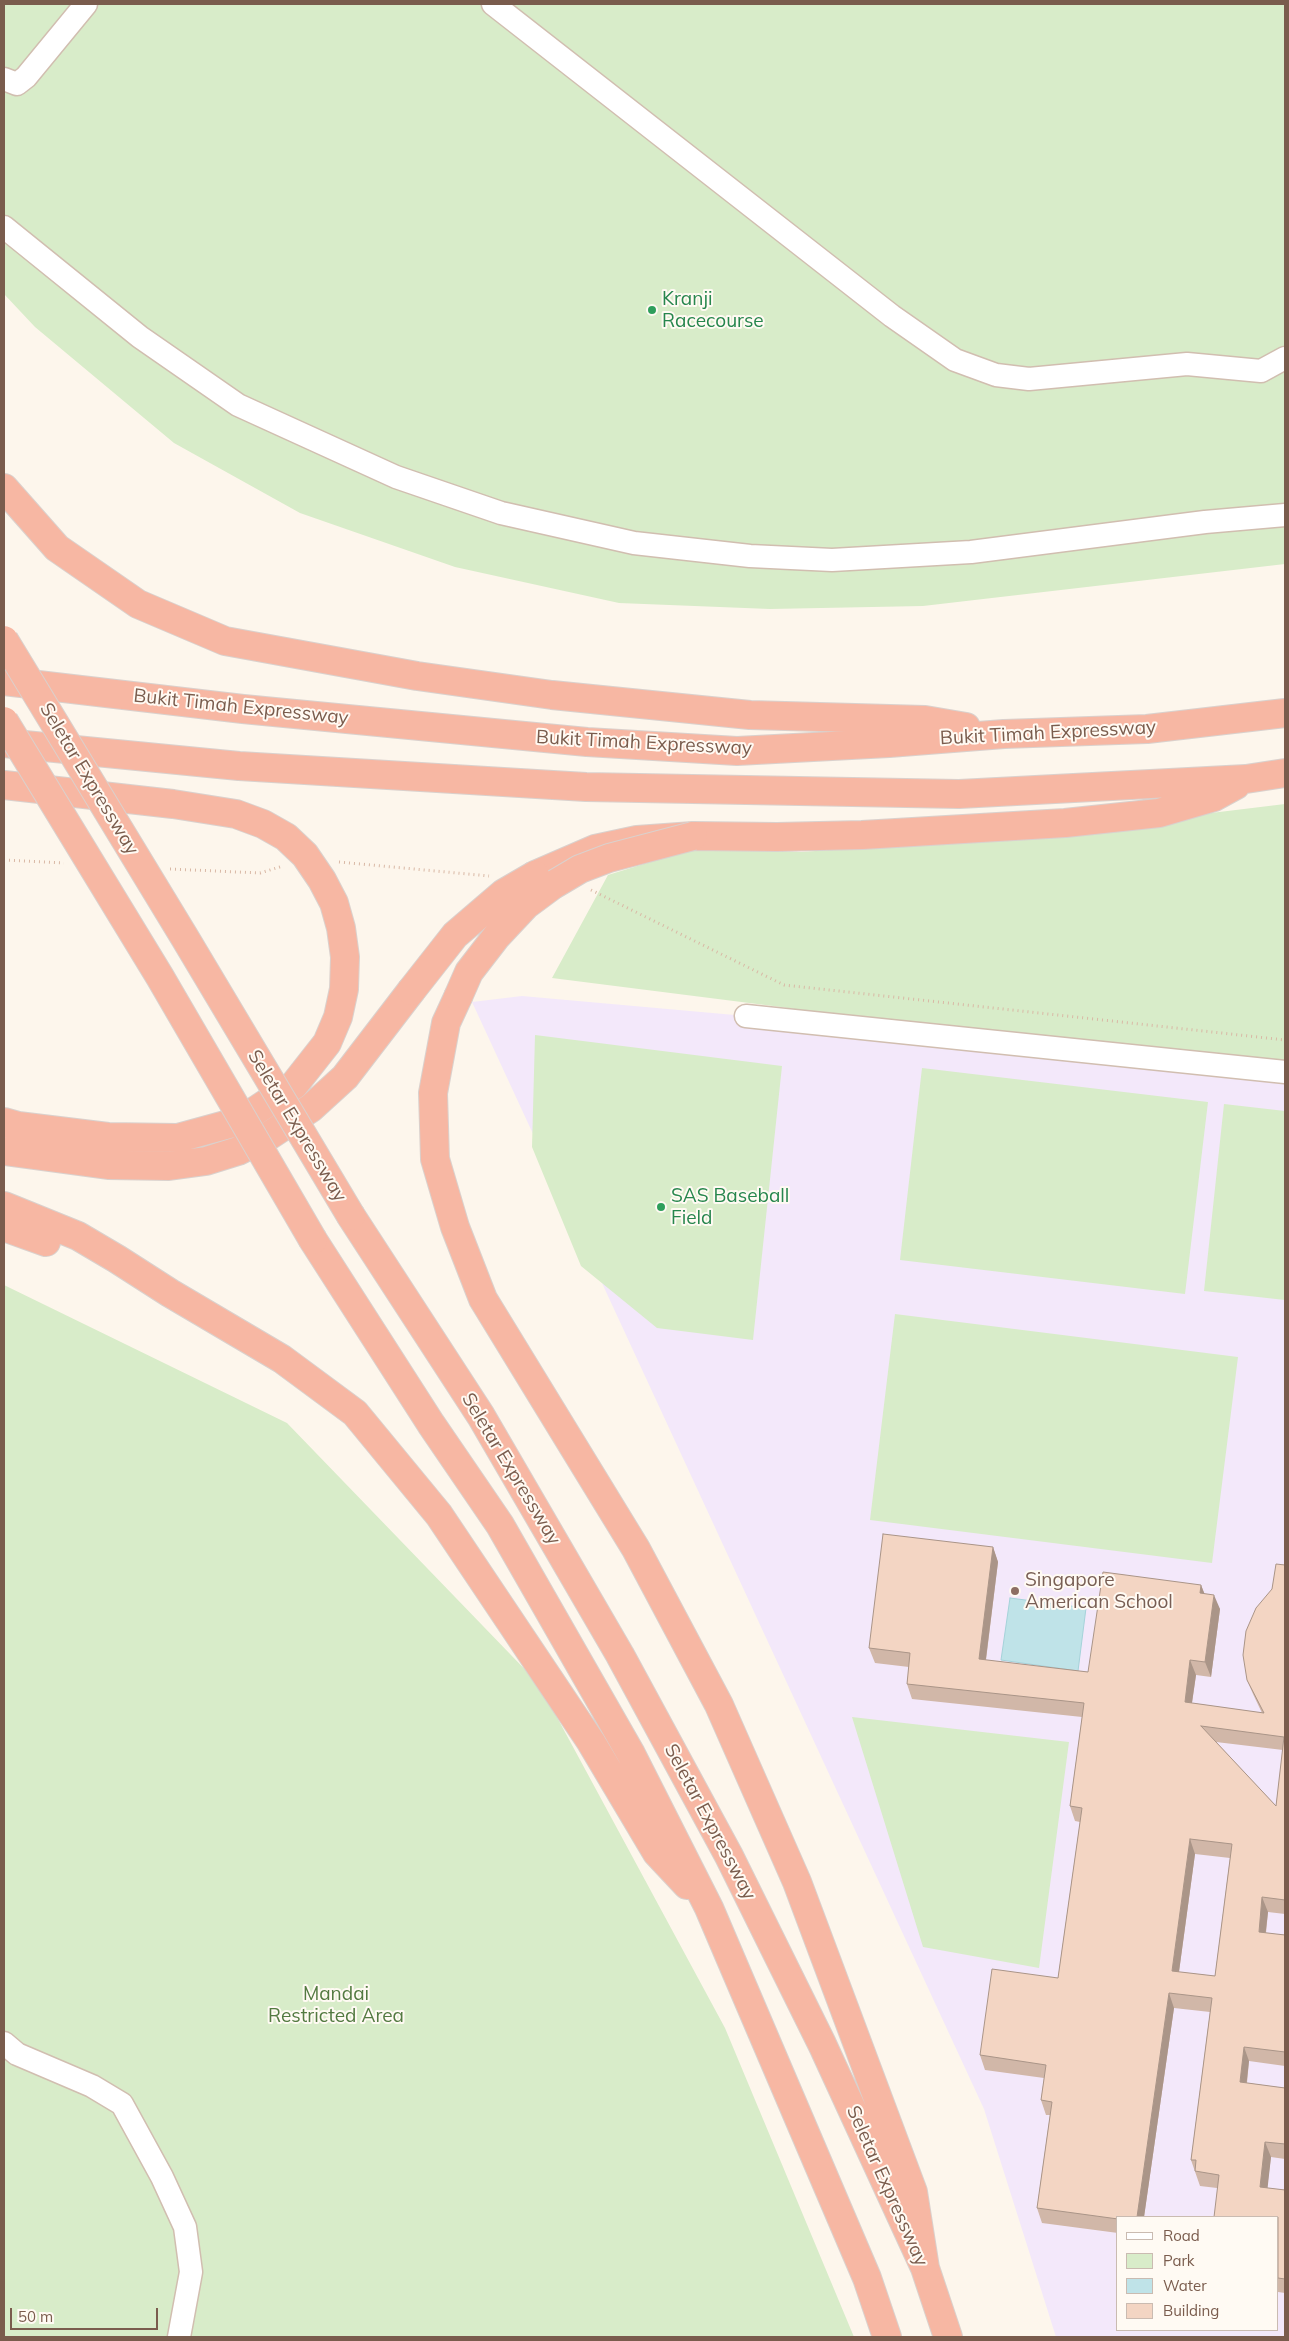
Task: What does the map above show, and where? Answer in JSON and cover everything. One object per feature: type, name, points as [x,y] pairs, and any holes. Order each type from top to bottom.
[{"type":"highway","points":[[4,488],[56,548],[138,604],[225,641],[408,675],[552,695],[750,715],[925,720],[1004,734]]},
{"type":"highway","name":"Seletar Expressway","points":[[4,640],[351,1216],[481,1416],[625,1664],[729,1856],[822,2044],[925,2268],[948,2337]]},
{"type":"highway","name":"Bukit Timah Expressway","points":[[8,681],[243,708],[518,735],[738,751],[889,743],[1004,734],[1147,729],[1285,713]]},
{"type":"highway","points":[[4,721],[160,977],[313,1240],[431,1424],[500,1525],[631,1754],[709,1908],[867,2278],[887,2337]]},
{"type":"highway","points":[[4,743],[238,766],[586,787],[959,794],[1246,779],[1285,773]]},
{"type":"highway","points":[[4,1151],[108,1165],[169,1166],[206,1160],[238,1150],[270,1135],[311,1108],[338,1083],[455,934],[504,893],[535,875],[581,854],[616,843],[666,836],[777,837],[862,835],[1065,823],[1159,813],[1193,805],[1214,797],[1246,779]]},
{"type":"highway","points":[[4,785],[236,814],[263,824],[286,837],[305,855],[322,880],[336,912],[345,957],[344,989],[338,1017],[327,1043],[294,1085],[240,1121],[178,1138],[108,1137],[18,1126],[4,1122]]},
{"type":"highway","points":[[693,836],[608,858],[580,869],[553,885],[526,905],[496,936],[469,972],[446,1023],[433,1093],[435,1159],[455,1227],[483,1299],[636,1548],[719,1705],[797,1882],[913,2192],[925,2268]]},
{"type":"highway","points":[[4,1206],[78,1236],[117,1259],[170,1293],[282,1358],[355,1413],[438,1515],[591,1742],[657,1852],[709,1908]]},
{"type":"highway","points":[[4,1227],[39,1239],[80,1257],[117,1259]]},
{"type":"street","points":[[4,80],[17,84],[26,78],[86,4]]},
{"type":"street","points":[[493,4],[892,316],[955,360],[996,375],[1028,379],[1188,364],[1261,371],[1285,358]]},
{"type":"street","points":[[4,227],[140,336],[238,405],[396,477],[501,513],[624,541],[750,556],[832,560],[971,552],[1285,514]]},
{"type":"street","points":[[746,1016],[1285,1072]]},
{"type":"street","points":[[4,2043],[17,2054],[92,2086],[122,2104],[162,2177],[185,2227],[191,2272],[179,2337]]},
{"type":"path","points":[[4,860],[73,864]]},
{"type":"path","points":[[334,862],[492,876]]},
{"type":"path","points":[[162,868],[260,873],[289,863]]},
{"type":"path","points":[[590,889],[784,986],[1285,1040]]},
{"type":"shaded area","name":"Singapore American School","points":[[522,996],[746,1016],[1285,1072],[1285,2337],[1056,2337],[984,2109],[472,1002]]},
{"type":"green space","name":"Kranji Racecourse","points":[[4,4],[1285,4],[1285,564],[923,606],[770,609],[619,603],[455,567],[300,513],[174,443],[35,327],[4,294]]},
{"type":"green space","points":[[1285,804],[1285,1084],[781,1007],[552,978],[608,875],[699,847],[801,852],[1014,837]]},
{"type":"green space","name":"SAS Baseball Field","points":[[535,1035],[782,1066],[753,1340],[657,1328],[581,1266],[532,1147]]},
{"type":"green space","points":[[922,1068],[1208,1102],[1185,1294],[900,1260]]},
{"type":"green space","points":[[1224,1104],[1285,1111],[1285,1300],[1204,1291]]},
{"type":"green space","name":"Mandai Restricted Area","points":[[4,1285],[287,1423],[539,1684],[725,2028],[854,2337],[4,2337]]},
{"type":"green space","points":[[895,1314],[1238,1357],[1212,1563],[870,1520]]},
{"type":"green space","points":[[852,1717],[1069,1742],[1039,1968],[923,1947]]},
{"type":"water","points":[[1010,1598],[1086,1608],[1078,1671],[1001,1660]]},
{"type":"building","points":[[883,1534],[993,1547],[979,1659],[1088,1672],[1103,1572],[1201,1585],[1200,1593],[1214,1595],[1205,1662],[1190,1660],[1185,1702],[1264,1713],[1247,1680],[1243,1655],[1246,1631],[1256,1608],[1272,1589],[1276,1564],[1285,1565],[1285,1900],[1262,1897],[1259,1932],[1285,1935],[1285,2052],[1244,2047],[1240,2082],[1285,2088],[1285,2144],[1265,2142],[1260,2187],[1285,2190],[1285,2279],[1279,2278],[1279,2216],[1214,2216],[1219,2175],[1195,2171],[1196,2160],[1191,2160],[1212,1998],[1169,1993],[1137,2216],[1116,2216],[1116,2219],[1037,2208],[1052,2102],[1041,2100],[1046,2065],[980,2055],[992,1969],[1058,1978],[1082,1808],[1070,1806],[1084,1703],[907,1684],[910,1653],[869,1648]],"holes":[[[1201,1726],[1284,1737],[1276,1806]],[[1190,1839],[1232,1844],[1215,1976],[1172,1971]]]},
{"type":"place","name":"Kranji Racecourse","points":[[652,310]]},
{"type":"place","name":"SAS Baseball Field","points":[[661,1207]]},
{"type":"place","name":"Singapore American School","points":[[1015,1591]]}]
